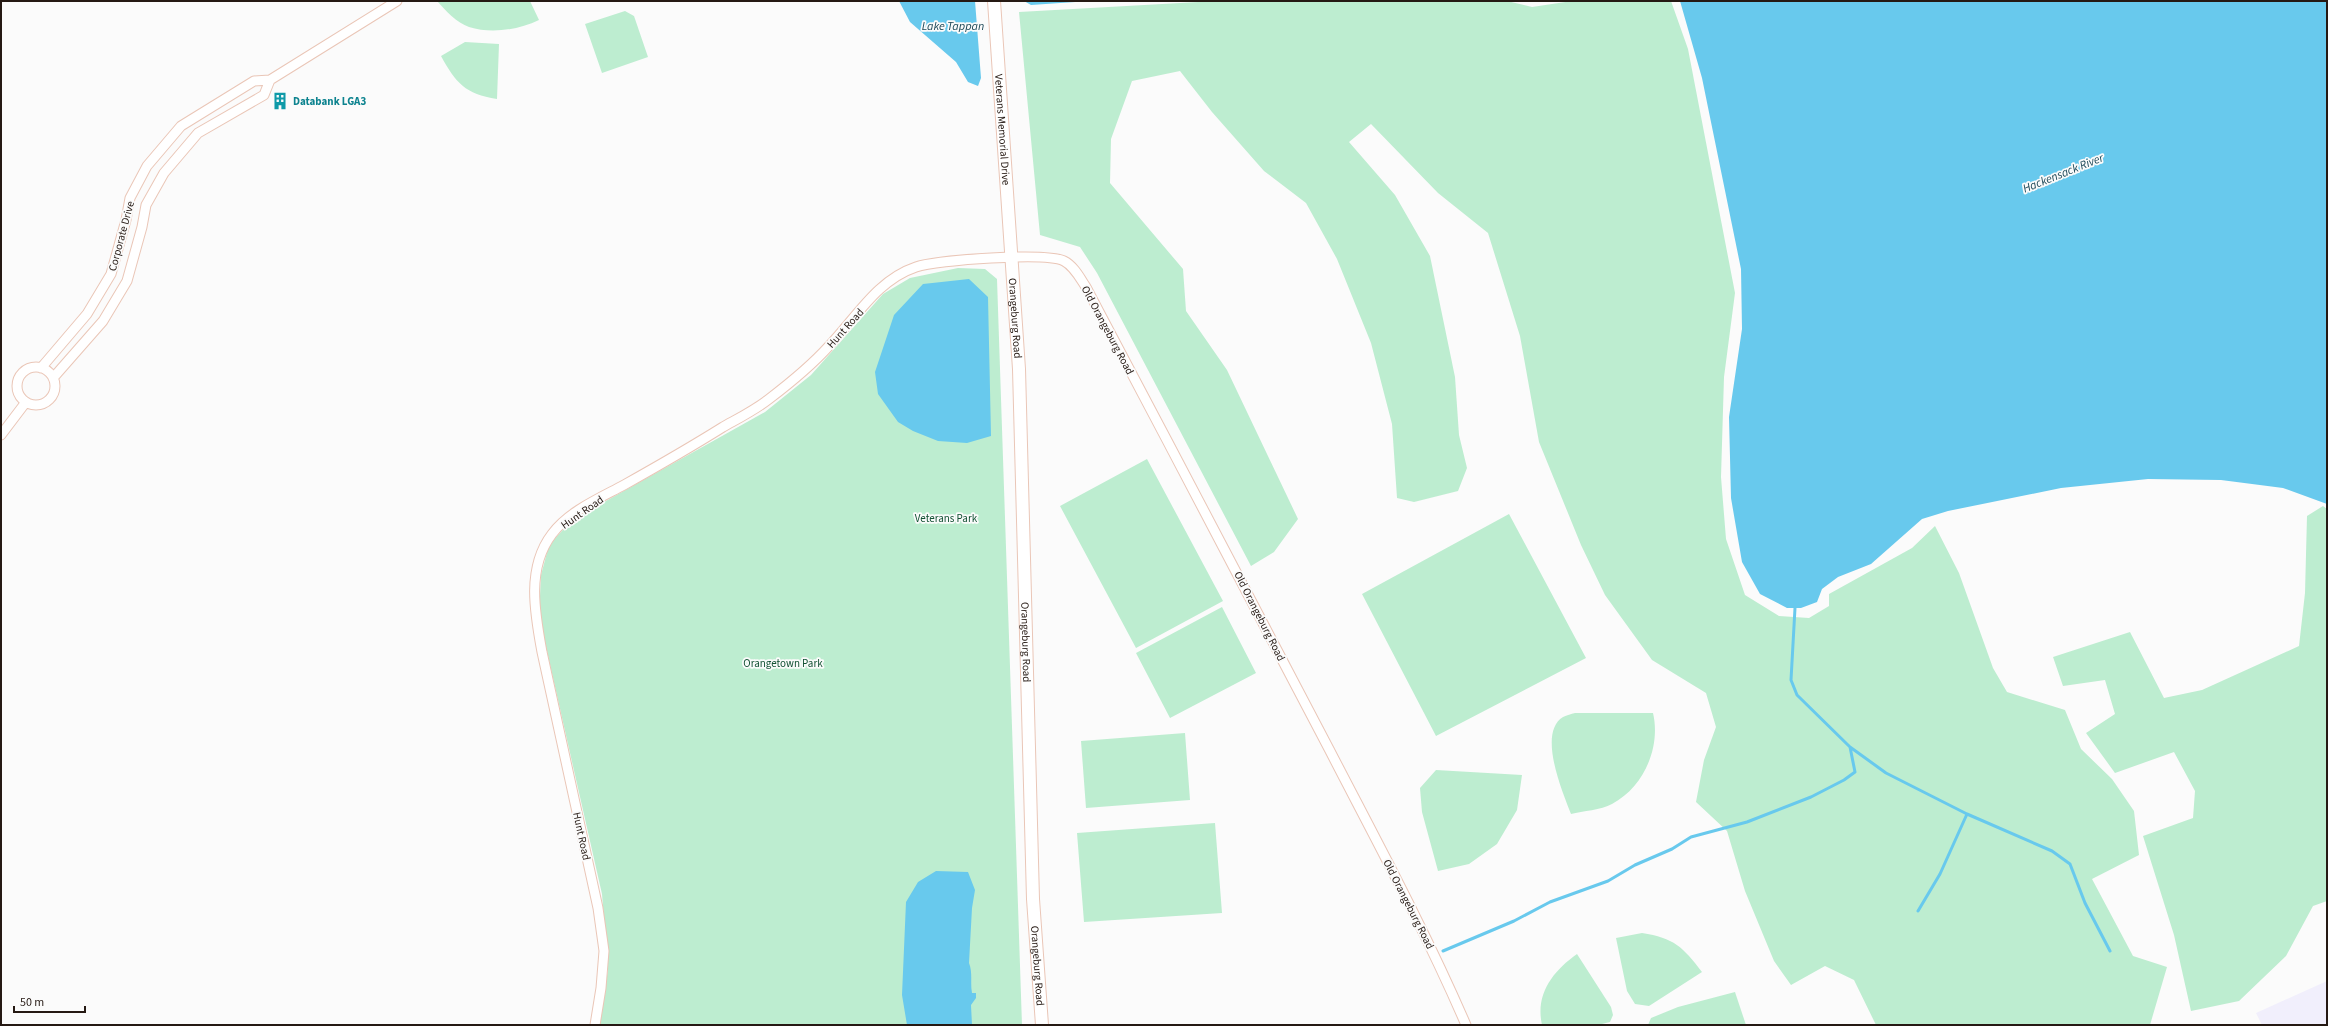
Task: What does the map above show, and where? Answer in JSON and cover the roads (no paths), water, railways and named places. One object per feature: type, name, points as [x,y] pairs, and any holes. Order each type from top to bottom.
[{"type":"main road","name":"Veterans Memorial Drive","points":[[994,1],[1012,259]]},
{"type":"main road","name":"Orangeburg Road","points":[[1012,259],[1020,369],[1033,899],[1042,1025]]},
{"type":"street","name":"Corporate Drive","points":[[41,368],[87,314],[112,271],[130,198],[147,166],[181,126],[254,81],[270,80],[397,1]]},
{"type":"street","name":"Corporate Drive","points":[[53,378],[103,321],[128,278],[142,227],[146,205],[164,173],[198,133],[264,95],[270,80]]},
{"type":"street","name":"Old Orangeburg Road","points":[[1012,259],[1039,257],[1063,261],[1070,265],[1086,287],[1381,849],[1441,967],[1466,1025]]},
{"type":"street","name":"Hunt Road","points":[[595,1025],[601,988],[604,951],[598,908],[542,652],[535,613],[535,584],[540,556],[552,534],[568,519],[589,504],[679,454],[767,401],[805,370],[829,347],[875,294],[899,275],[916,267],[934,263],[1012,259]]},
{"type":"street","points":[[112,271],[128,278]]},
{"type":"street","points":[[77,325],[89,336]]},
{"type":"street","points":[[41,368],[46,370],[53,378],[54,392],[47,402],[35,406],[26,402],[19,396],[17,389],[20,377],[29,369],[41,368]]},
{"type":"street","points":[[1,435],[26,402]]},
{"type":"water","name":"Lake Tappan","points":[[899,1],[975,1],[981,78],[978,86],[968,82],[956,62],[910,22]]},
{"type":"water","points":[[1024,1],[1090,1],[1031,5]]},
{"type":"water","name":"Hackensack River","points":[[1680,1],[2327,1],[2327,504],[2283,488],[2221,480],[2148,479],[2061,488],[1948,511],[1922,519],[1871,564],[1838,577],[1822,589],[1817,602],[1801,608],[1787,608],[1760,594],[1742,562],[1731,498],[1729,417],[1742,329],[1741,269],[1702,78]]},
{"type":"water","points":[[969,279],[988,297],[991,436],[967,443],[938,441],[913,431],[898,422],[878,394],[875,372],[894,315],[923,284]]},
{"type":"water","points":[[936,871],[968,872],[975,890],[972,908],[969,963],[971,970],[972,993],[976,993],[976,998],[971,1005],[972,1025],[907,1025],[902,995],[906,902],[918,882]]},
{"type":"waterway","points":[[1443,951],[1514,921],[1550,902],[1608,881],[1635,865],[1672,849],[1691,837],[1747,822],[1811,797],[1844,780],[1855,772],[1850,747],[1797,695],[1791,680],[1795,608]]},
{"type":"waterway","points":[[1850,747],[1886,773],[1967,814],[1940,874],[1918,911]]},
{"type":"waterway","points":[[1967,814],[2052,851],[2070,864],[2085,903],[2110,951]]},
{"type":"place","name":"Databank LGA3","points":[[280,101]]},
{"type":"park label","name":"Veterans Park","points":[[946,518]]},
{"type":"park label","name":"Orangetown Park","points":[[783,663]]}]
